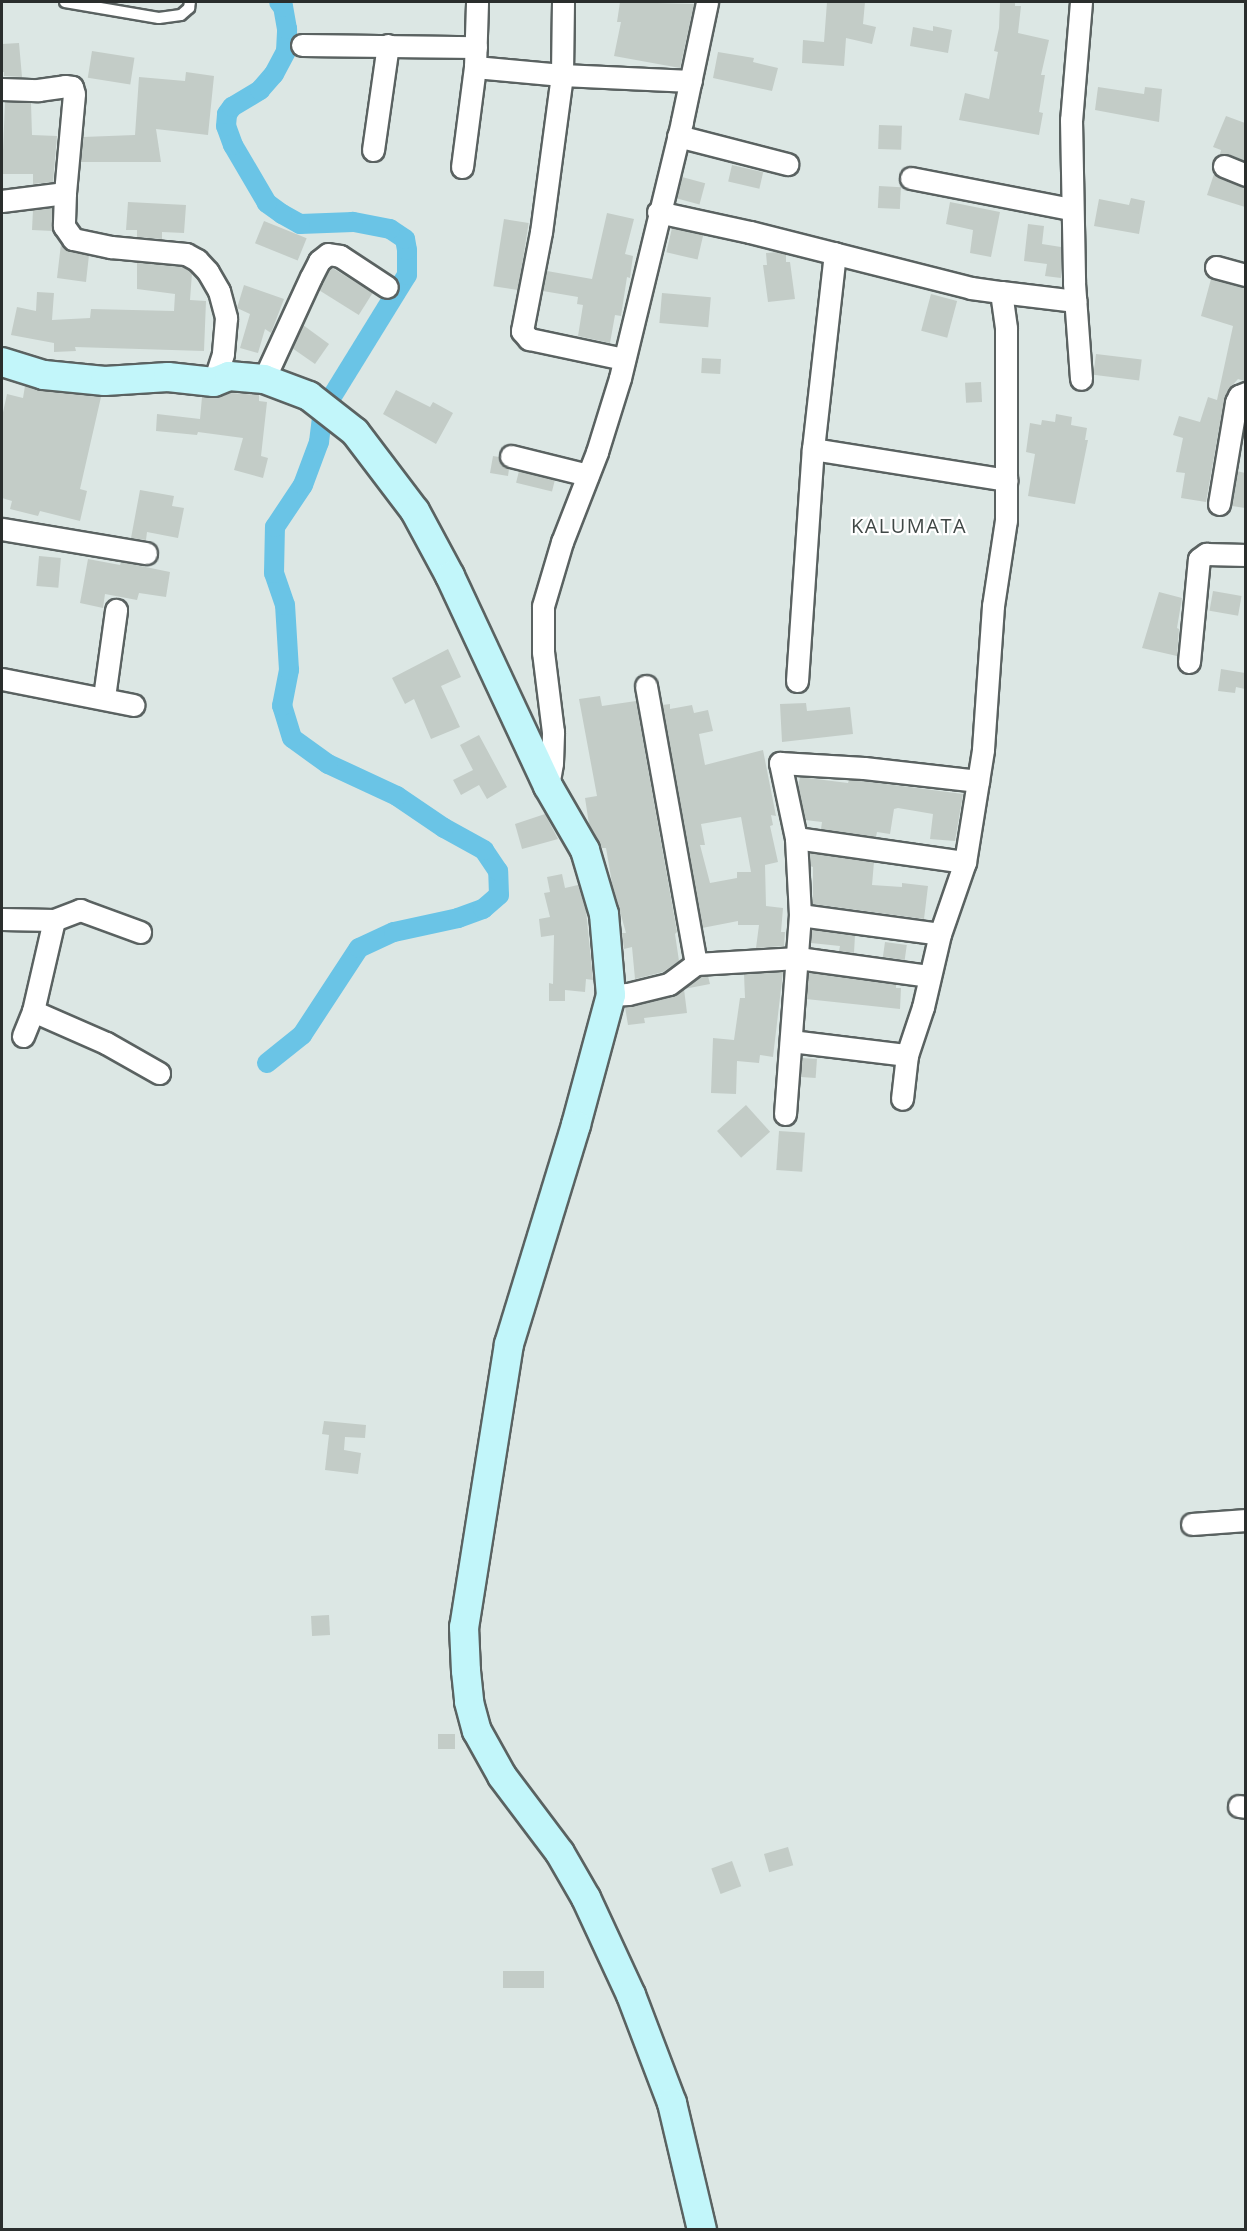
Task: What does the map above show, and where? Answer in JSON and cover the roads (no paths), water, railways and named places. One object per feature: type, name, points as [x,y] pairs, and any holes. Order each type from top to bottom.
[{"type":"street","points":[[462,166],[475,57],[477,2]]},
{"type":"street","points":[[563,2],[562,75],[541,232],[522,331],[529,339],[624,359]]},
{"type":"street","points":[[548,786],[552,763],[553,732],[543,652],[543,606],[562,542],[588,475],[624,359],[691,81],[707,2]]},
{"type":"street","points":[[1081,2],[1071,120],[1071,209],[1075,301],[1082,379]]},
{"type":"street","points":[[302,45],[388,45],[475,57],[562,75],[691,81]]},
{"type":"street","points":[[373,150],[388,45]]},
{"type":"street","points":[[2,89],[72,87],[74,94],[64,226],[73,239],[111,247],[186,254],[197,260],[207,272],[221,297],[226,318],[224,354],[214,382]]},
{"type":"street","points":[[678,136],[787,164]]},
{"type":"street","points":[[1224,166],[1245,175]]},
{"type":"street","points":[[911,178],[1071,209]]},
{"type":"street","points":[[2,201],[65,193]]},
{"type":"street","points":[[658,212],[835,253],[971,288],[1075,301]]},
{"type":"street","points":[[797,681],[813,449],[835,253]]},
{"type":"street","points":[[264,379],[319,261],[328,254],[340,256],[387,287]]},
{"type":"street","points":[[1216,267],[1245,275]]},
{"type":"street","points":[[902,1099],[907,1055],[940,934],[965,862],[983,750],[993,606],[1006,520],[1006,328],[1001,292]]},
{"type":"street","points":[[2,365],[44,375],[105,381],[168,377],[214,382],[229,376],[264,379],[309,396],[355,432],[402,493],[430,538],[548,786],[585,850],[604,914],[611,995],[576,1125],[508,1344],[464,1627],[466,1671],[469,1702],[477,1731],[502,1776],[560,1853],[586,1898],[631,1995],[672,2103],[702,2229]]},
{"type":"street","points":[[1220,504],[1236,402],[1239,396],[1245,393]]},
{"type":"street","points":[[813,449],[1007,480]]},
{"type":"street","points":[[511,456],[588,475]]},
{"type":"street","points":[[2,529],[146,553]]},
{"type":"street","points":[[1189,662],[1199,559],[1206,554],[1245,555]]},
{"type":"street","points":[[104,697],[116,610]]},
{"type":"street","points":[[2,679],[86,696],[104,697],[133,705]]},
{"type":"street","points":[[646,686],[696,964]]},
{"type":"street","points":[[785,1114],[800,915],[795,838],[780,771],[782,763],[978,781]]},
{"type":"street","points":[[795,838],[965,862]]},
{"type":"street","points":[[2,919],[54,920],[80,910],[140,932]]},
{"type":"street","points":[[800,915],[940,934]]},
{"type":"street","points":[[23,1036],[33,1011],[54,920]]},
{"type":"street","points":[[611,995],[628,994],[669,984],[696,964],[798,958],[930,976]]},
{"type":"street","points":[[33,1011],[106,1043],[159,1072]]},
{"type":"street","points":[[791,1041],[907,1055]]},
{"type":"street","points":[[1192,1524],[1245,1520]]},
{"type":"lane","points":[[65,2],[159,18],[181,15],[189,8],[190,2]]},
{"type":"waterway","points":[[267,1063],[302,1035],[359,948],[394,932],[458,918],[483,909],[499,895],[498,871],[484,850],[444,828],[397,796],[328,764],[292,738],[282,706],[289,670],[285,605],[274,573],[275,527],[303,485],[319,442],[323,411],[407,275],[407,250],[405,239],[390,229],[353,222],[300,224],[282,214],[267,203],[233,145],[226,126],[227,114],[232,107],[260,90],[274,74],[286,51],[287,29],[283,7],[279,2]]},
{"type":"district","name":"KALUMATA","points":[[909,525]]}]
